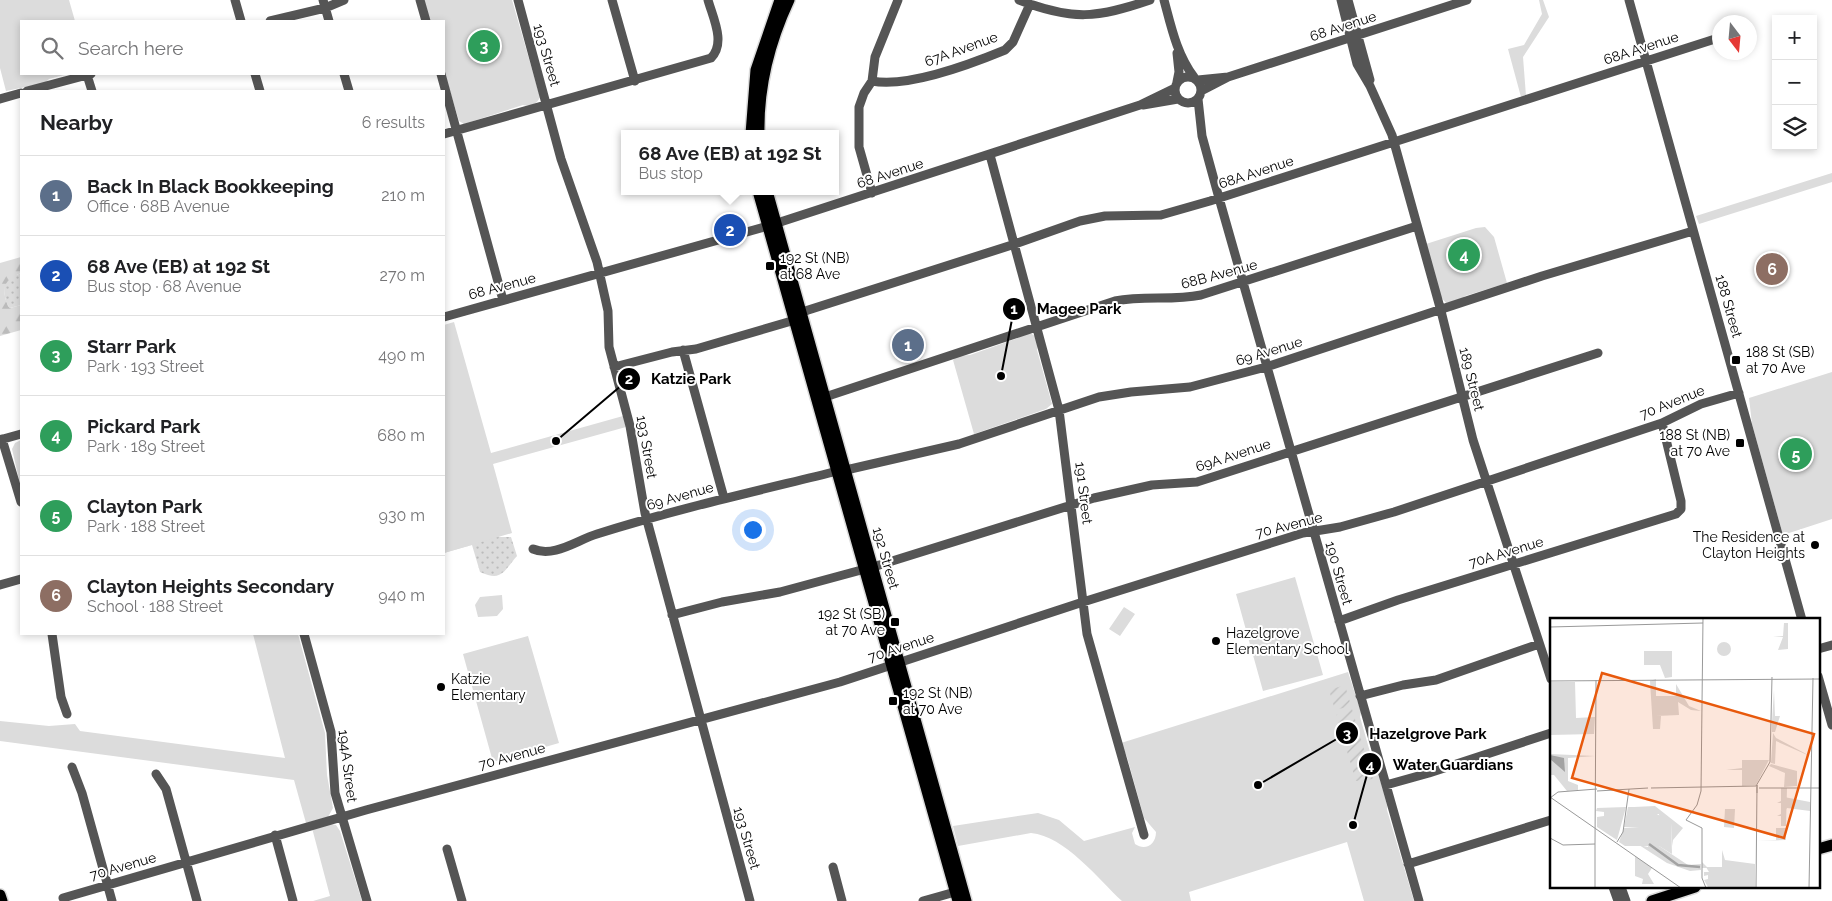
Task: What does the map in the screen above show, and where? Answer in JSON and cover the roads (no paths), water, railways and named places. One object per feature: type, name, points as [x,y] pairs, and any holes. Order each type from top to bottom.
[{"type":"main road","points":[[751,130],[756,70],[780,0]]},
{"type":"main road","points":[[759,130],[760,107],[766,66],[773,38],[789,0]]},
{"type":"main road","points":[[760,195],[772,225]]},
{"type":"main road","points":[[768,195],[772,225]]},
{"type":"main road","name":"192 Street","points":[[772,225],[869,568],[956,897]]},
{"type":"main road","name":"192 Street","points":[[842,470],[868,552],[869,568]]},
{"type":"main road","name":"192 Street","points":[[895,663],[966,901]]},
{"type":"main road","points":[[1820,848],[1832,844]]},
{"type":"main road","points":[[1652,901],[1692,888]]},
{"type":"main road","points":[[0,895],[2,901]]},
{"type":"street","points":[[235,0],[241,20]]},
{"type":"street","points":[[273,20],[324,4],[344,0]]},
{"type":"street","points":[[420,0],[426,20]]},
{"type":"street","name":"193 Street","points":[[518,0],[564,168],[590,238],[607,304],[609,347],[630,426],[646,520],[750,901]]},
{"type":"street","points":[[612,0],[635,80]]},
{"type":"street","points":[[445,134],[703,61],[717,53],[719,44],[708,0]]},
{"type":"street","points":[[872,193],[858,146],[858,107],[872,81],[875,57],[898,0]]},
{"type":"street","points":[[1020,0],[1058,13],[1084,16],[1111,12],[1150,0]]},
{"type":"street","points":[[1164,0],[1176,42],[1187,69],[1196,79]]},
{"type":"street","name":"189 Street","points":[[1341,0],[1353,37]]},
{"type":"street","name":"189 Street","points":[[1348,0],[1357,64],[1370,86],[1394,142],[1441,310],[1473,440],[1512,565],[1550,676]]},
{"type":"street","name":"68 Avenue","points":[[445,317],[772,225],[990,155],[1140,105],[1176,85],[1185,76],[1196,79],[1228,77],[1467,0]]},
{"type":"street","name":"188 Street","points":[[1628,0],[1801,618]]},
{"type":"street","points":[[324,4],[329,20]]},
{"type":"street","name":"67A Avenue","points":[[872,81],[883,84],[914,80],[1006,50],[1013,42],[1030,4]]},
{"type":"street","name":"68A Avenue","points":[[614,366],[683,350],[696,349],[1080,221],[1105,216],[1161,215],[1219,198],[1712,40]]},
{"type":"street","points":[[1176,42],[1179,72],[1176,85]]},
{"type":"street","points":[[31,90],[85,75]]},
{"type":"street","points":[[89,75],[92,90]]},
{"type":"street","points":[[255,75],[260,90]]},
{"type":"street","points":[[344,75],[349,90]]},
{"type":"street","points":[[441,75],[503,300]]},
{"type":"street","name":"68 Avenue","points":[[1140,105],[1182,101],[1200,95],[1228,77]]},
{"type":"street","name":"190 Street","points":[[1196,79],[1200,95],[1202,136],[1419,901]]},
{"type":"street","name":"190 Street","points":[[1176,85],[1182,101],[1202,136]]},
{"type":"street","points":[[0,99],[20,93]]},
{"type":"street","name":"191 Street","points":[[990,155],[1038,326],[1059,410],[1083,602],[1091,650],[1144,835]]},
{"type":"street","name":"68B Avenue","points":[[820,394],[1127,298],[1182,299],[1243,282],[1418,226]]},
{"type":"street","name":"69 Avenue","points":[[533,549],[541,553],[568,546],[596,534],[724,498],[959,444],[1099,397],[1190,387],[1266,367],[1542,276],[1693,231]]},
{"type":"street","points":[[683,350],[724,498]]},
{"type":"street","name":"69A Avenue","points":[[672,615],[722,602],[780,592],[869,568],[1072,505],[1152,485],[1197,482],[1598,353]]},
{"type":"street","name":"70 Avenue","points":[[63,898],[275,835],[840,682],[1083,602],[1313,531],[1361,521],[1486,481],[1662,423],[1700,404],[1738,392]]},
{"type":"street","name":"70A Avenue","points":[[1339,621],[1398,600],[1676,514],[1681,509],[1676,475],[1662,423]]},
{"type":"street","points":[[20,434],[1,440],[20,499]]},
{"type":"street","points":[[0,584],[20,579]]},
{"type":"street","points":[[52,635],[61,697],[67,714]]},
{"type":"street","name":"194A Street","points":[[304,635],[331,732],[333,779],[341,817],[367,901]]},
{"type":"street","points":[[1360,696],[1400,686],[1436,680],[1539,644]]},
{"type":"street","points":[[1820,683],[1832,725]]},
{"type":"street","points":[[1386,785],[1550,733]]},
{"type":"street","points":[[72,767],[82,793],[112,901]]},
{"type":"street","points":[[156,774],[166,789],[197,901]]},
{"type":"street","points":[[1408,864],[1550,820]]},
{"type":"street","points":[[275,835],[293,901]]},
{"type":"street","points":[[447,849],[462,901]]},
{"type":"street","points":[[833,867],[842,901]]},
{"type":"street","points":[[1614,888],[1618,901]]},
{"type":"street","points":[[1621,888],[1626,901]]},
{"type":"street","points":[[924,901],[956,897]]},
{"type":"place","name":"Starr Park","points":[[484,46]]},
{"type":"place","name":"68 Ave (EB) at 192 St","points":[[730,230]]},
{"type":"place","name":"Pickard Park","points":[[1464,255]]},
{"type":"place","name":"192 St (NB) at 68 Ave","points":[[770,266]]},
{"type":"place","name":"Clayton Heights Secondary","points":[[1772,269]]},
{"type":"place","name":"Back In Black Bookkeeping","points":[[908,345]]},
{"type":"place","name":"188 St (SB) at 70 Ave","points":[[1736,360]]},
{"type":"place","name":"Magee Park","points":[[1001,376]]},
{"type":"place","name":"Katzie Park","points":[[556,441]]},
{"type":"place","name":"188 St (NB) at 70 Ave","points":[[1740,443]]},
{"type":"place","name":"Clayton Park","points":[[1796,454]]},
{"type":"place","name":"The Residence at Clayton Heights","points":[[1815,545]]},
{"type":"place","name":"192 St (SB) at 70 Ave","points":[[895,622]]},
{"type":"place","name":"Hazelgrove Elementary School","points":[[1216,641]]},
{"type":"place","name":"Katzie Elementary","points":[[441,687]]},
{"type":"place","name":"192 St (NB) at 70 Ave","points":[[893,701]]},
{"type":"place","name":"Hazelgrove Park","points":[[1258,785]]},
{"type":"place","name":"Water Guardians","points":[[1353,825]]}]
